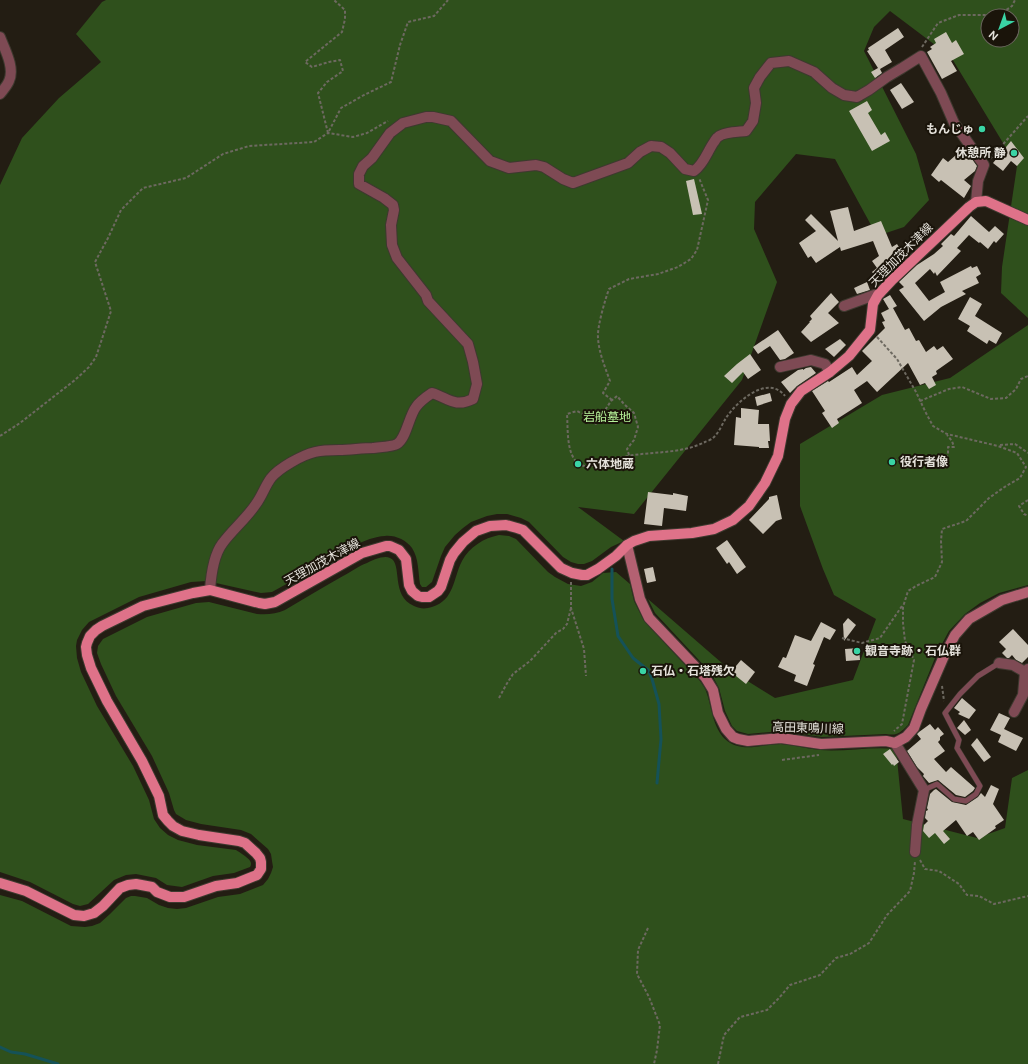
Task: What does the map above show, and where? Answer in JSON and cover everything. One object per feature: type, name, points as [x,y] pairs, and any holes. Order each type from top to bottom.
[{"type":"main road","points":[[976,202],[986,201],[1028,220]]},
{"type":"main road","name":"天理加茂木津線","points":[[870,330],[873,304],[880,293],[976,202]]},
{"type":"main road","points":[[572,573],[587,575],[616,556],[627,545],[634,541],[650,536],[692,533],[714,529],[732,520],[748,506],[765,483],[778,456],[784,419],[791,404],[801,392],[830,372],[849,356],[870,330]]},
{"type":"main road","name":"天理加茂木津線","points":[[0,883],[26,891],[74,915],[84,916],[94,913],[120,888],[128,885],[136,884],[152,887],[157,892],[170,897],[184,897],[216,886],[237,883],[257,875],[259,872],[261,866],[260,858],[256,852],[245,843],[238,840],[199,835],[182,831],[168,821],[163,815],[159,796],[142,761],[106,701],[91,668],[86,651],[88,639],[96,630],[143,606],[193,592],[210,590],[259,603],[265,604],[276,602],[362,553],[386,546],[399,550],[406,558],[409,585],[412,591],[418,596],[429,597],[441,587],[450,560],[463,542],[476,531],[498,524],[512,526],[523,530],[556,564],[572,573]]},
{"type":"main road","name":"高田東鳴川線","points":[[627,545],[640,599],[649,618],[705,677],[713,690],[718,713],[726,729],[733,737],[748,741],[781,738],[821,744],[890,742]]},
{"type":"main road","points":[[890,742],[906,737],[914,728],[940,665],[955,635],[969,619],[1002,600],[1028,592]]},
{"type":"street","points":[[0,38],[11,69],[10,81],[0,94]]},
{"type":"street","points":[[210,590],[210,580],[215,559],[221,544],[256,505],[271,479],[279,470],[299,458],[314,452],[383,447],[397,444],[404,436],[415,407],[420,401],[432,393],[461,404],[473,399],[477,384],[468,344],[428,301],[426,295],[397,258],[392,245],[391,225],[394,210],[393,204],[359,184],[359,174],[363,166],[372,158],[390,133],[403,123],[426,117],[451,121],[490,161],[509,168],[536,165],[544,167],[563,179],[573,183],[628,163],[640,152],[650,146],[661,147],[670,153],[685,169],[694,171],[703,162],[718,136],[731,132],[746,131],[753,121],[756,103],[754,88],[760,77],[771,63],[789,61],[814,72],[832,88],[844,95],[857,97],[922,56],[954,123],[984,165],[978,181],[976,202]]},
{"type":"street","points":[[844,306],[880,293]]},
{"type":"street","points":[[780,367],[811,360],[824,364],[830,372]]},
{"type":"street","points":[[1000,663],[1013,665],[1027,670],[1023,696],[1014,712]]},
{"type":"street","points":[[890,742],[924,790],[917,825],[915,852]]},
{"type":"lane","points":[[924,790],[937,784],[954,799],[966,801],[976,794],[980,786],[957,748],[959,740],[945,713],[960,694],[978,676],[1000,663]]},
{"type":"path","points":[[328,133],[318,93],[327,82],[343,71],[340,60],[312,67],[305,62],[342,32],[345,19],[345,10],[334,0]]},
{"type":"path","points":[[0,436],[20,423],[76,380],[89,367],[96,357],[111,311],[95,262],[121,210],[143,188],[186,178],[223,154],[249,146],[314,142],[328,133],[342,108],[391,82],[400,45],[408,22],[434,16],[448,0]]},
{"type":"path","points":[[922,56],[922,47],[938,23],[959,15],[991,16],[1002,13],[1012,6],[1014,0]]},
{"type":"path","points":[[984,165],[1028,116]]},
{"type":"path","points":[[328,133],[353,137],[367,133],[392,119]]},
{"type":"path","points":[[612,400],[602,393],[610,381],[600,355],[598,336],[609,289],[628,279],[658,274],[678,267],[691,259],[697,250],[708,200],[696,170]]},
{"type":"path","points":[[870,330],[897,359],[933,426],[947,434],[998,446],[1016,453],[1026,467],[1020,478],[989,498],[966,521],[942,529],[942,562],[935,577],[908,591],[903,607],[902,623],[904,641],[914,660],[902,724],[892,733],[890,742]]},
{"type":"path","points":[[920,401],[949,389],[962,388],[991,399],[1006,398],[1016,389],[1021,379],[1028,376]]},
{"type":"path","points":[[629,455],[627,449],[634,440],[638,427],[634,413],[617,396],[612,400],[596,424],[585,415],[577,411],[567,414],[568,439],[572,456],[578,464],[590,467],[629,455],[688,449],[713,439],[735,407],[748,395],[764,388],[773,388],[783,394],[791,404]]},
{"type":"path","points":[[894,459],[898,462],[908,464],[945,461],[948,454],[948,447],[954,447],[947,434]]},
{"type":"path","points":[[998,446],[1014,444],[1028,453]]},
{"type":"path","points":[[1028,500],[1019,506],[1024,514],[1028,516]]},
{"type":"path","points":[[499,698],[513,674],[530,661],[556,633],[563,629],[567,624],[571,608],[572,573]]},
{"type":"path","points":[[842,638],[862,644],[880,638],[905,602]]},
{"type":"path","points":[[571,608],[584,649],[586,676]]},
{"type":"path","points":[[940,665],[945,713]]},
{"type":"path","points":[[915,852],[925,869],[939,871],[959,884],[967,895],[979,896],[994,904],[1028,896]]},
{"type":"path","points":[[719,1064],[724,1034],[740,1017],[767,1010],[790,985],[820,975],[836,958],[850,954],[869,943],[887,915],[910,891],[914,873],[915,852]]},
{"type":"path","points":[[648,928],[638,950],[637,974],[649,997],[660,1025],[654,1064]]},
{"type":"green space","name":"岩船墓地","points":[[106,0],[1028,0],[1028,318],[1001,293],[1002,267],[1017,166],[951,57],[890,11],[874,27],[864,51],[916,154],[929,200],[904,227],[877,236],[835,159],[796,154],[755,202],[754,229],[777,282],[742,380],[634,514],[578,507],[624,541],[611,547],[592,561],[584,564],[578,564],[563,557],[529,522],[507,514],[497,514],[471,522],[455,535],[445,547],[432,582],[426,587],[422,587],[420,584],[417,561],[412,548],[400,539],[393,536],[385,536],[370,539],[354,546],[272,592],[261,593],[207,581],[191,582],[139,597],[89,622],[82,630],[76,646],[77,658],[81,672],[97,706],[133,766],[149,800],[154,819],[160,828],[168,835],[178,840],[197,845],[236,850],[247,858],[251,864],[250,867],[234,873],[213,876],[182,887],[167,885],[156,878],[136,874],[126,875],[114,880],[88,904],[80,906],[73,904],[30,882],[0,872],[0,185],[22,138],[59,98],[101,62],[76,34],[102,2]]},
{"type":"green space","points":[[1028,325],[1028,585],[999,593],[980,603],[965,614],[949,631],[937,653],[908,725],[898,733],[893,735],[822,737],[781,731],[748,734],[737,731],[732,726],[725,711],[719,688],[711,673],[655,613],[648,599],[730,670],[775,698],[853,680],[876,619],[834,595],[800,506],[800,444],[882,395],[950,378]]},
{"type":"green space","points":[[499,535],[509,536],[516,539],[548,572],[568,584],[581,586],[592,582],[603,573],[616,572],[630,584],[634,601],[644,621],[701,683],[707,692],[713,718],[718,729],[725,739],[731,744],[752,747],[781,744],[829,750],[877,748],[896,749],[903,819],[977,838],[1005,828],[1012,778],[1028,770],[1028,1064],[0,1064],[0,895],[22,901],[71,926],[85,927],[100,923],[126,898],[131,896],[147,898],[159,905],[177,909],[186,908],[218,897],[240,894],[263,885],[268,879],[273,867],[271,854],[268,849],[251,834],[241,830],[201,824],[186,820],[176,814],[169,793],[152,756],[116,696],[101,664],[97,653],[98,646],[103,639],[147,617],[196,603],[209,602],[257,614],[268,614],[285,610],[361,566],[382,557],[388,557],[394,561],[399,588],[407,601],[418,608],[430,608],[440,604],[449,594],[462,561],[469,551],[488,538]]},
{"type":"building","points":[[898,28],[904,37],[885,50],[892,62],[880,69],[882,73],[875,78],[871,72],[878,68],[867,51],[869,50],[868,48]]},
{"type":"building","points":[[946,32],[952,43],[956,40],[964,54],[951,61],[957,71],[942,79],[927,52],[932,49],[930,47],[936,43],[934,39]]},
{"type":"building","points":[[901,83],[914,102],[902,109],[890,90]]},
{"type":"building","points":[[867,101],[872,110],[868,113],[881,135],[885,132],[890,141],[872,151],[849,111]]},
{"type":"building","points":[[1011,141],[1024,158],[1017,166],[1011,161],[1003,171],[993,163]]},
{"type":"building","points":[[964,148],[977,166],[975,171],[964,180],[971,186],[964,198],[941,180],[939,182],[931,175],[943,158],[948,162]]},
{"type":"building","points":[[694,179],[702,214],[693,215],[686,181]]},
{"type":"building","points":[[848,207],[854,231],[881,221],[892,247],[897,244],[905,257],[877,278],[872,272],[877,268],[872,261],[879,256],[873,241],[841,251],[840,247],[816,263],[811,256],[808,258],[799,243],[816,231],[805,220],[811,214],[838,241],[830,211]]},
{"type":"building","points":[[971,216],[989,232],[995,226],[1004,234],[996,243],[994,241],[988,249],[969,235],[957,248],[961,251],[937,276],[935,272],[934,274],[930,269],[915,283],[929,301],[945,292],[940,282],[971,266],[972,268],[977,266],[981,274],[976,277],[979,283],[962,291],[966,294],[941,307],[924,321],[899,290],[904,287],[899,282],[917,265],[943,246],[941,244],[951,234],[954,236]]},
{"type":"building","points":[[867,282],[870,290],[857,294],[854,288]]},
{"type":"building","points":[[831,293],[839,302],[828,313],[839,323],[811,342],[801,332],[812,319],[810,316]]},
{"type":"building","points":[[890,295],[897,306],[893,308],[905,330],[909,328],[916,341],[919,340],[926,352],[934,346],[937,350],[943,346],[953,359],[936,371],[937,374],[932,377],[936,385],[929,389],[925,383],[920,385],[908,363],[877,392],[867,381],[854,390],[862,403],[837,419],[839,423],[832,428],[822,413],[825,411],[812,391],[852,367],[857,375],[872,361],[862,351],[885,328],[882,322],[885,321],[881,313],[889,309],[883,299]]},
{"type":"building","points":[[970,297],[982,304],[975,316],[1002,333],[996,344],[989,340],[987,344],[967,331],[970,326],[958,319]]},
{"type":"building","points":[[778,330],[794,353],[785,359],[780,360],[770,346],[758,354],[753,347]]},
{"type":"building","points":[[840,339],[846,345],[834,357],[825,349]]},
{"type":"building","points":[[750,354],[761,370],[748,379],[743,372],[732,383],[724,376]]},
{"type":"building","points":[[811,367],[816,373],[797,386],[790,393],[781,382],[798,370]]},
{"type":"building","points":[[770,393],[772,401],[757,406],[755,397]]},
{"type":"building","points":[[741,408],[759,410],[758,424],[769,424],[769,448],[734,445],[736,417],[741,418]]},
{"type":"building","points":[[648,492],[673,495],[673,493],[688,496],[686,511],[664,508],[662,526],[644,524]]},
{"type":"building","points":[[777,495],[782,519],[776,521],[763,534],[749,520],[769,499],[769,497]]},
{"type":"building","points":[[727,540],[746,567],[737,574],[729,562],[727,564],[716,548]]},
{"type":"building","points":[[653,567],[656,581],[647,583],[644,569]]},
{"type":"building","points":[[848,618],[856,625],[844,641],[843,624]]},
{"type":"building","points":[[821,622],[836,630],[830,640],[824,637],[813,664],[815,665],[807,686],[794,681],[796,675],[778,667],[783,657],[786,658],[795,635],[811,641]]},
{"type":"building","points":[[1013,629],[1028,645],[1028,657],[1022,663],[1016,660],[1012,655],[1007,658],[1002,653],[1006,649],[999,642]]},
{"type":"building","points":[[859,648],[860,660],[846,661],[845,649]]},
{"type":"building","points":[[741,660],[755,672],[746,684],[731,672]]},
{"type":"building","points":[[962,698],[976,710],[969,719],[958,714],[960,712],[954,708]]},
{"type":"building","points":[[999,713],[1010,718],[1004,729],[1023,738],[1016,751],[998,742],[1001,735],[990,730]]},
{"type":"building","points":[[964,720],[971,730],[965,735],[957,728]]},
{"type":"building","points":[[930,724],[935,730],[938,727],[944,734],[940,737],[938,742],[945,751],[934,759],[946,772],[951,767],[975,788],[965,797],[956,795],[938,780],[929,783],[907,751],[921,739],[917,734]]},
{"type":"building","points":[[977,738],[991,757],[984,762],[971,745]]},
{"type":"building","points":[[890,749],[899,762],[894,766],[883,754]]},
{"type":"building","points":[[991,785],[999,789],[993,804],[1004,820],[995,826],[996,828],[979,840],[973,832],[967,836],[956,820],[943,831],[950,839],[944,844],[935,833],[929,838],[923,831],[924,825],[928,821],[925,818],[926,811],[928,810],[927,808],[930,794],[934,790],[936,789],[952,802],[966,805],[978,797],[981,793],[985,797]]},
{"type":"waterway","points":[[612,569],[612,599],[618,636],[633,658],[648,670],[659,704],[661,739],[657,783]]},
{"type":"waterway","points":[[0,1047],[11,1052],[25,1054],[58,1064]]},
{"type":"place","name":"もんじゅ","points":[[982,129]]},
{"type":"place","name":"休憩所 静","points":[[1014,153]]},
{"type":"place","name":"役行者像","points":[[892,462]]},
{"type":"place","name":"六体地蔵","points":[[578,464]]},
{"type":"place","name":"観音寺跡・石仏群","points":[[857,651]]},
{"type":"place","name":"石仏・石塔残欠","points":[[643,671]]}]
